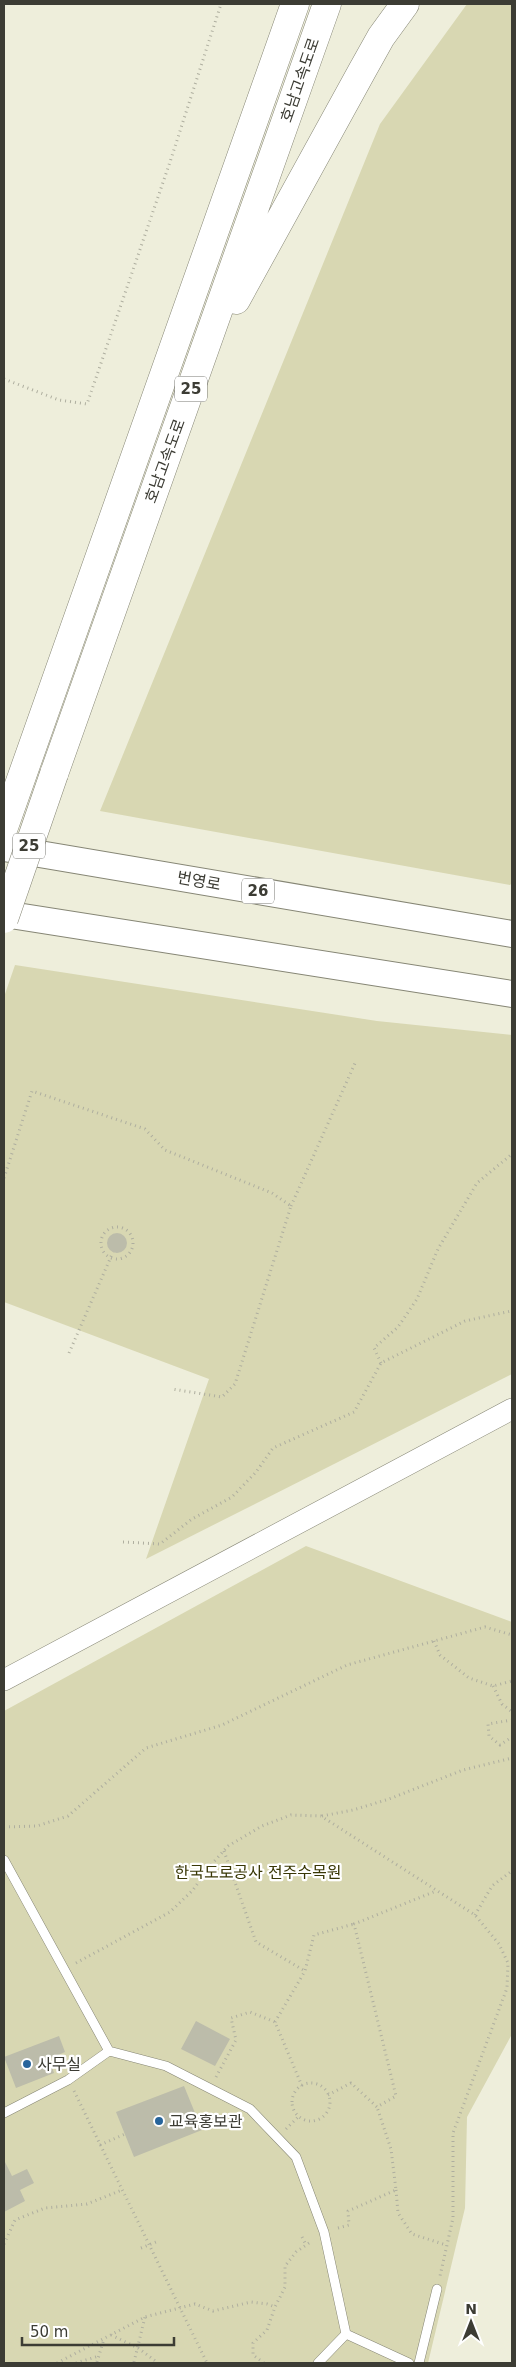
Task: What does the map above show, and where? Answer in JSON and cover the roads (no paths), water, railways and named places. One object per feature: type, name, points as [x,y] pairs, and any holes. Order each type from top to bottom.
[{"type":"highway","name":"호남고속도로","points":[[4,827],[295,4]]},
{"type":"highway","name":"호남고속도로","points":[[4,919],[327,4]]},
{"type":"highway","points":[[212,328],[231,310],[362,70],[381,37],[405,4]]},
{"type":"main road","name":"번영로","points":[[4,848],[512,934]]},
{"type":"main road","points":[[4,914],[512,994]]},
{"type":"street","points":[[4,1680],[512,1409]]},
{"type":"lane","points":[[4,1860],[109,2051],[166,2066],[250,2109],[296,2157],[324,2232],[346,2334]]},
{"type":"lane","points":[[4,2113],[68,2080],[109,2051]]},
{"type":"lane","points":[[419,2363],[437,2289]]},
{"type":"lane","points":[[318,2363],[346,2334]]},
{"type":"lane","points":[[346,2334],[409,2363]]},
{"type":"place","name":"사무실","points":[[27,2064]]},
{"type":"place","name":"교육홍보관","points":[[159,2121]]},
{"type":"park label","name":"한국도로공사 전주수목원","points":[[258,1872]]}]
